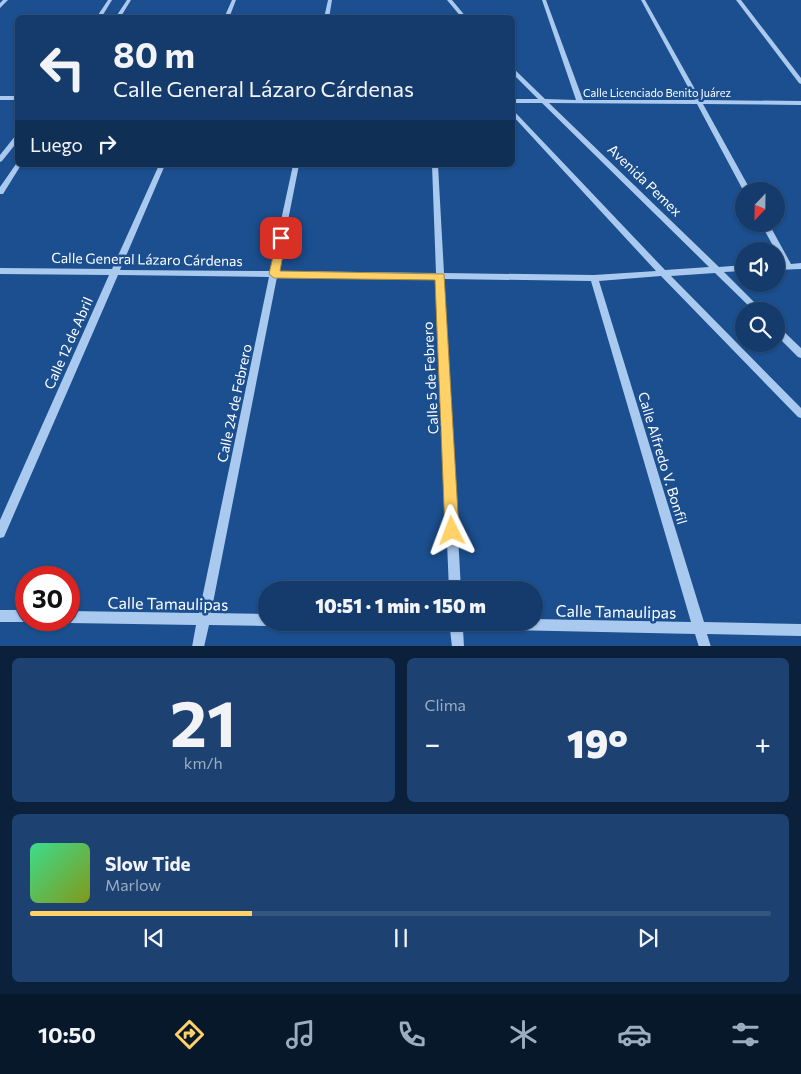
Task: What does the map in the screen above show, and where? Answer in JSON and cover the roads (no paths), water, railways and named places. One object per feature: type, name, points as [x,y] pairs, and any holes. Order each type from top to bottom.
[{"type":"street","points":[[0,6],[6,0]]},
{"type":"street","points":[[100,15],[110,0]]},
{"type":"street","points":[[119,15],[129,0]]},
{"type":"street","points":[[227,15],[234,0]]},
{"type":"street","points":[[327,15],[330,0]]},
{"type":"street","points":[[448,0],[462,15]]},
{"type":"street","points":[[544,0],[580,101]]},
{"type":"street","points":[[643,0],[742,182]]},
{"type":"street","points":[[738,0],[801,82]]},
{"type":"street","name":"Avenida Pemex","points":[[515,72],[750,302]]},
{"type":"street","points":[[0,98],[15,98]]},
{"type":"street","name":"Calle Licenciado Benito Juárez","points":[[515,101],[801,103]]},
{"type":"street","points":[[515,114],[664,274],[801,414]]},
{"type":"street","points":[[0,160],[15,140]]},
{"type":"street","points":[[0,192],[17,167]]},
{"type":"street","name":"Calle 12 de Abril","points":[[0,533],[161,167]]},
{"type":"street","name":"Calle 24 de Febrero","points":[[198,646],[296,167]]},
{"type":"street","name":"Calle 5 de Febrero","points":[[434,167],[455,581]]},
{"type":"street","points":[[769,232],[788,266],[801,266]]},
{"type":"street","name":"Calle General Lázaro Cárdenas","points":[[0,271],[594,278],[735,269]]},
{"type":"street","name":"Calle Alfredo V. Bonfil","points":[[594,278],[705,646]]},
{"type":"street","points":[[785,337],[801,354]]},
{"type":"street","points":[[0,616],[15,616]]},
{"type":"street","name":"Calle Tamaulipas","points":[[80,617],[258,620]]},
{"type":"street","name":"Calle Tamaulipas","points":[[543,625],[801,630]]},
{"type":"street","points":[[457,631],[458,646]]}]
